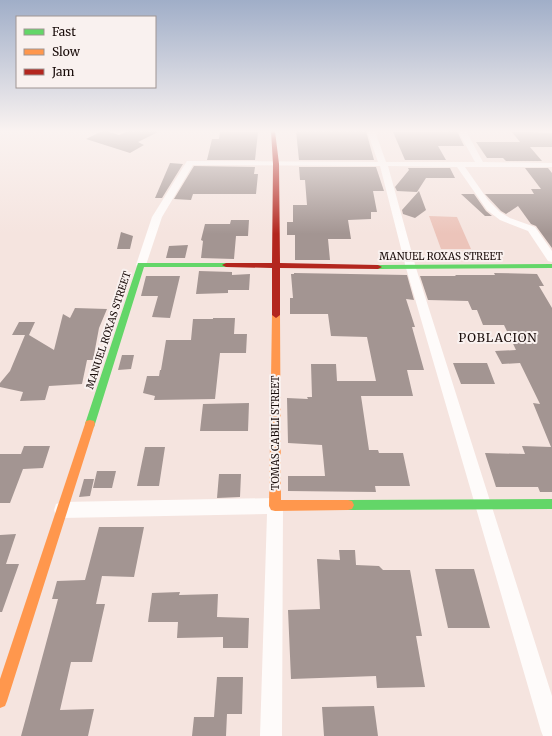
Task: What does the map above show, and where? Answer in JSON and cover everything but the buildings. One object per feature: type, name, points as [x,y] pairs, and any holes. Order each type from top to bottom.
[{"type":"street","points":[[141,265],[157,216],[189,165]]},
{"type":"street","name":"TOMAS CABILI STREET","points":[[271,736],[275,506],[276,165]]},
{"type":"street","points":[[382,165],[411,268],[552,731]]},
{"type":"street","points":[[460,165],[492,209],[502,217],[528,226],[532,229],[552,259]]},
{"type":"street","name":"MANUEL ROXAS STREET","points":[[0,701],[141,265],[275,265],[411,268],[552,266]]},
{"type":"street","points":[[62,510],[483,503],[552,504]]},
{"type":"shaded area","points":[[429,216],[457,217],[471,249],[441,249]]},
{"type":"traffic: fast","points":[[90,424],[141,265],[226,265]]},
{"type":"traffic: fast","points":[[378,267],[552,266]]},
{"type":"traffic: fast","points":[[348,505],[552,504]]},
{"type":"traffic: slow","points":[[276,315],[275,506],[348,505]]},
{"type":"traffic: slow","points":[[0,701],[90,424]]},
{"type":"traffic: jam","points":[[276,165],[276,315]]},
{"type":"traffic: jam","points":[[226,265],[378,267]]},
{"type":"district","name":"POBLACION","points":[[498,338]]}]
